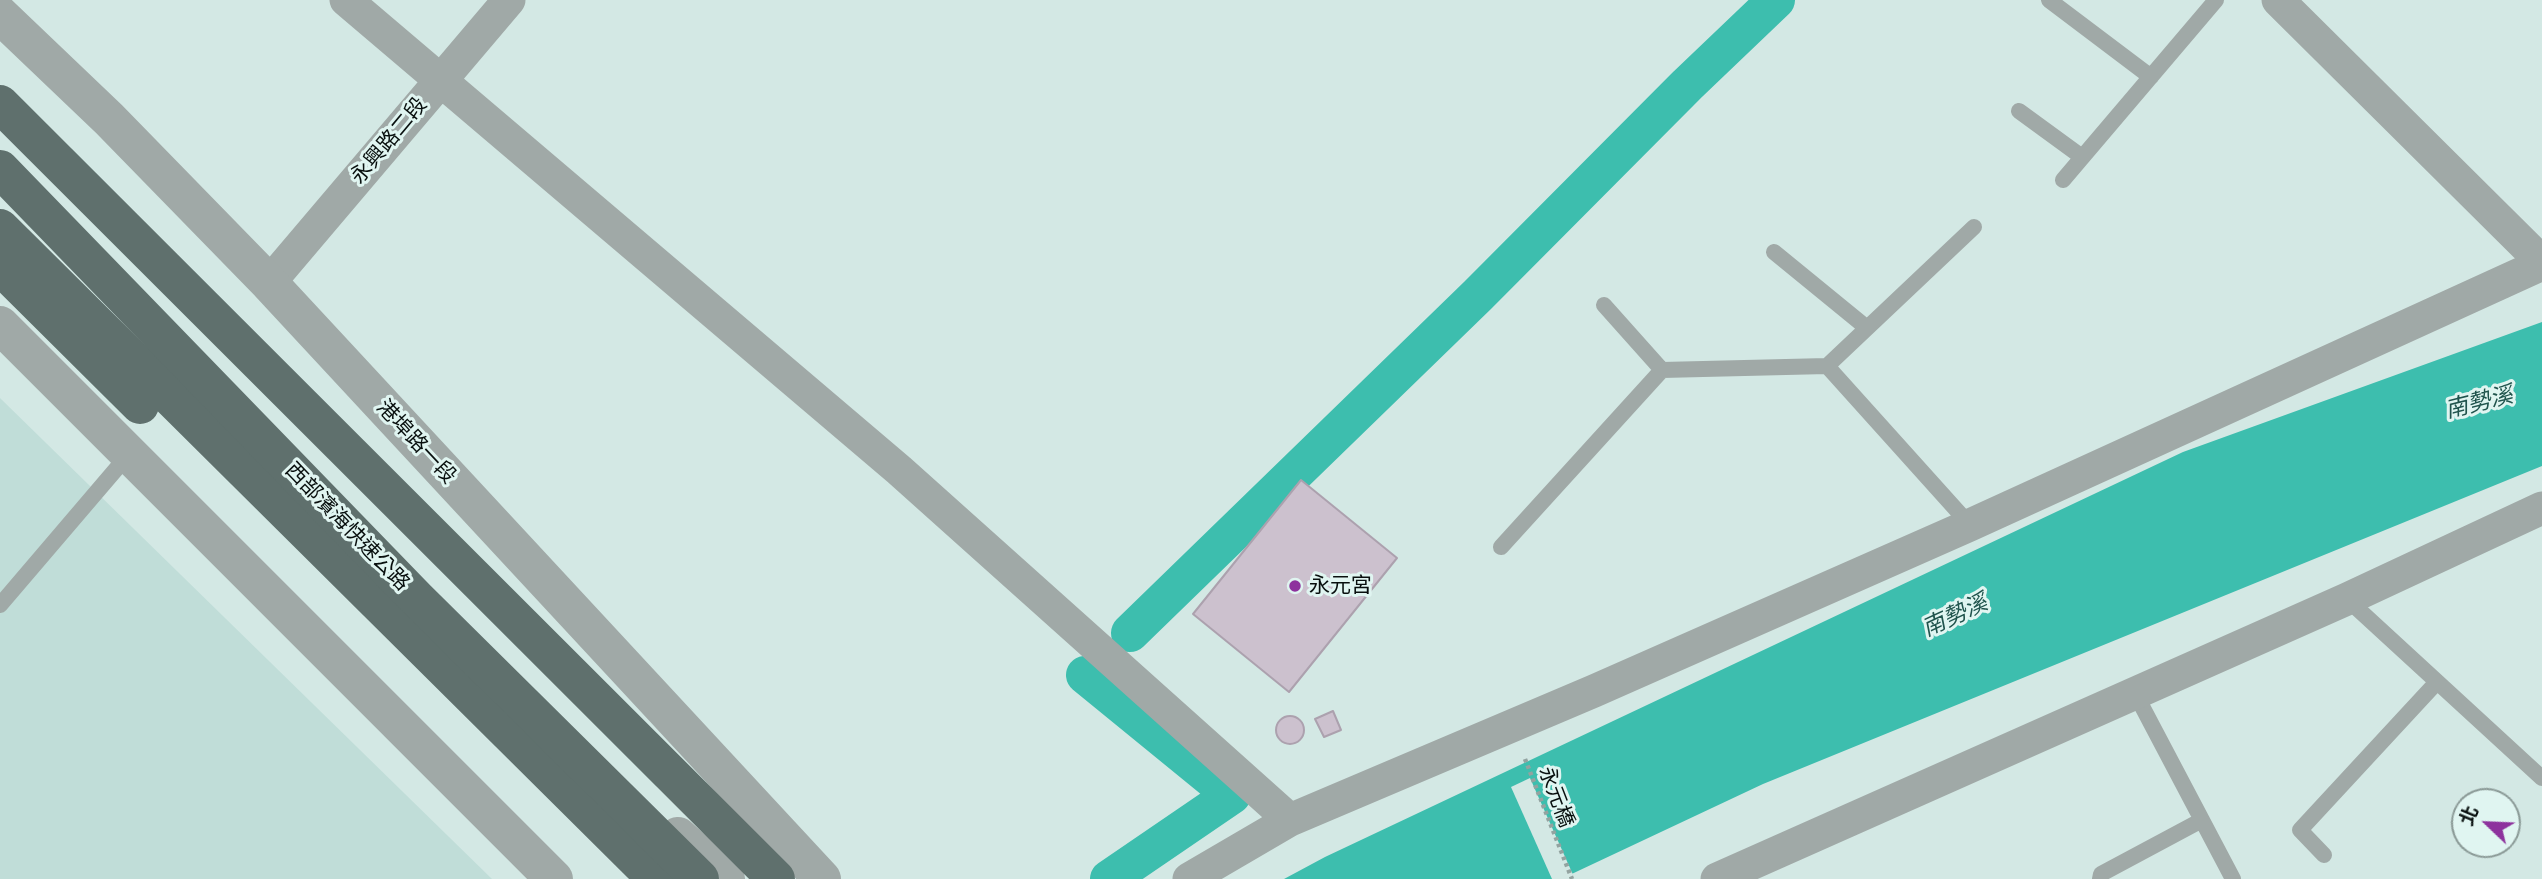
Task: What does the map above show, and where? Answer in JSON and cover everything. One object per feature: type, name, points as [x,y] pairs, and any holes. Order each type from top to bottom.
[{"type":"highway","points":[[0,104],[776,879]]},
{"type":"highway","name":"西部濱海快速公路","points":[[0,169],[416,598],[699,879]]},
{"type":"highway","name":"西部濱海快速公路","points":[[0,228],[656,879]]},
{"type":"highway","points":[[0,266],[620,879]]},
{"type":"street","points":[[346,0],[899,470],[1290,820]]},
{"type":"street","name":"永興路二段","points":[[269,283],[509,0]]},
{"type":"street","points":[[1189,879],[1290,820],[1512,726],[1970,525],[2542,263],[2278,0]]},
{"type":"street","name":"港埠路一段","points":[[0,15],[109,120],[269,283],[822,879]]},
{"type":"street","points":[[0,179],[234,396],[443,610],[719,879]]},
{"type":"street","points":[[0,325],[554,879]]},
{"type":"street","points":[[1717,879],[2347,599],[2542,508]]},
{"type":"street","points":[[661,822],[726,879]]},
{"type":"lane","points":[[2049,0],[2151,77]]},
{"type":"lane","points":[[2063,180],[2216,0]]},
{"type":"lane","points":[[2019,111],[2082,157]]},
{"type":"lane","points":[[1501,547],[1662,370],[1827,366],[1974,227]]},
{"type":"lane","points":[[1774,252],[1867,328]]},
{"type":"lane","points":[[1604,304],[1662,370]]},
{"type":"lane","points":[[1827,366],[1970,525]]},
{"type":"lane","points":[[0,605],[129,454]]},
{"type":"lane","points":[[2347,599],[2542,778]]},
{"type":"lane","points":[[2324,855],[2300,830],[2437,682]]},
{"type":"lane","points":[[2135,694],[2234,879]]},
{"type":"lane","points":[[2100,879],[2101,874],[2202,820]]},
{"type":"path","name":"永元橋","points":[[1512,726],[1572,879]]},
{"type":"shaded area","points":[[0,398],[492,879],[0,879]]},
{"type":"water","name":"南勢溪","points":[[2542,322],[2542,466],[1763,784],[1561,879],[1284,879],[1325,857],[2183,452]]},
{"type":"pier","points":[[1530,778],[1574,877],[1552,879],[1511,787]]},
{"type":"building","name":"永元宮","points":[[1301,480],[1397,558],[1289,692],[1193,614]]},
{"type":"building","points":[[1333,711],[1341,730],[1324,737],[1315,719]]},
{"type":"building","points":[[1290,716],[1300,720],[1304,730],[1300,740],[1290,744],[1280,740],[1276,730],[1280,720]]},
{"type":"waterway","points":[[1130,633],[1478,295],[1687,85],[1776,0]]},
{"type":"waterway","points":[[1085,675],[1232,795],[1109,879]]},
{"type":"place","name":"永元宮","points":[[1295,586]]}]
